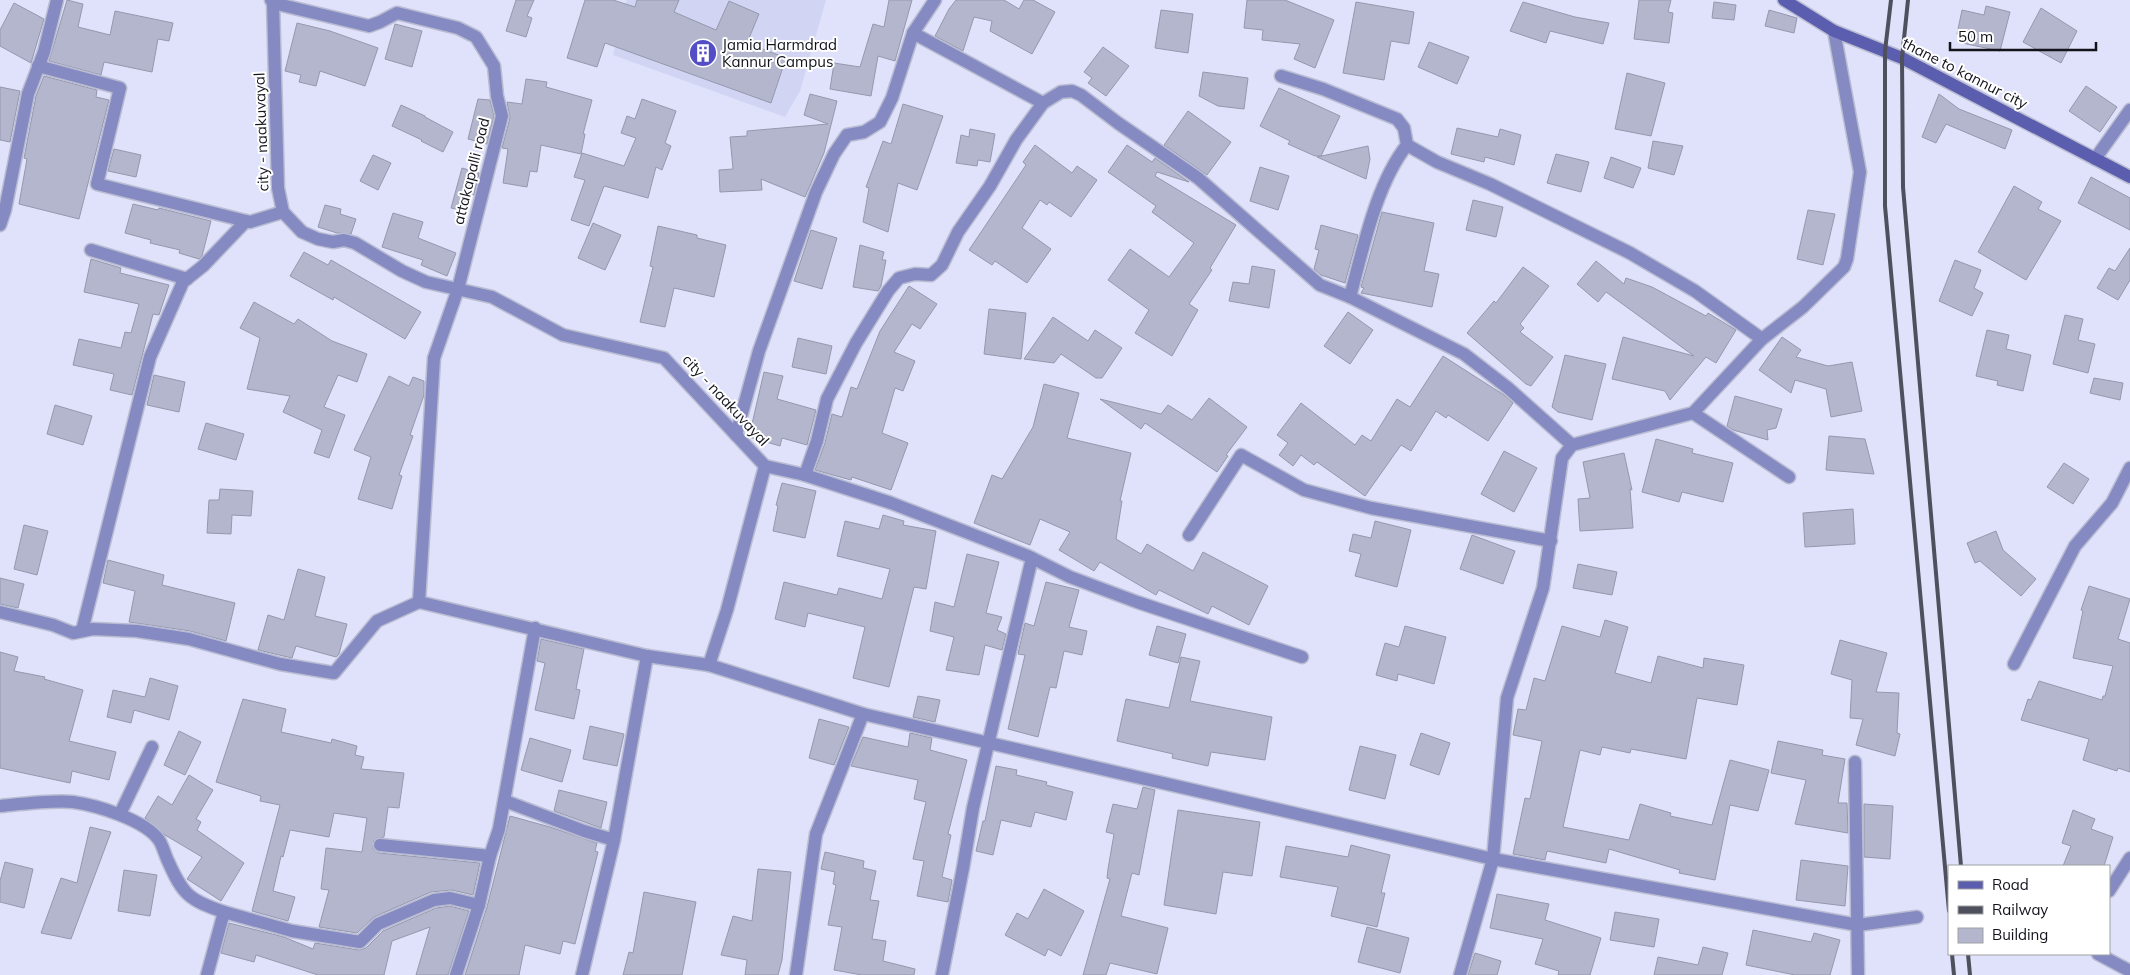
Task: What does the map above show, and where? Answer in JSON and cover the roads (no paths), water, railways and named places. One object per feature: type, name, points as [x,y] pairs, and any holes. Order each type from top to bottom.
[{"type":"street","points":[[0,225],[5,210],[28,94],[44,52],[57,0]]},
{"type":"street","points":[[736,435],[759,351],[816,192],[834,154],[848,135],[864,132],[880,122],[892,98],[913,33],[935,0]]},
{"type":"street","name":"thane to kannur city","points":[[1787,1],[1834,31],[1902,58],[2130,177]]},
{"type":"street","name":"city - naakuvayal","points":[[272,2],[278,188],[283,212],[302,232],[318,239],[332,242],[344,240],[355,243],[390,264],[426,282],[492,297],[563,335],[664,358],[765,466],[726,610],[708,665]]},
{"type":"street","name":"attakapalli road","points":[[272,2],[369,26],[397,13],[458,28],[476,37],[486,50],[494,66],[497,96],[502,116],[458,289],[434,358],[419,602]]},
{"type":"street","points":[[1460,975],[1493,859],[1507,698],[1543,588],[1562,458],[1572,445],[1693,413],[1762,339],[1816,294],[1844,267],[1847,259],[1860,172],[1834,31]]},
{"type":"street","points":[[913,33],[1043,103]]},
{"type":"street","points":[[38,66],[120,88],[97,184],[250,222],[283,212]]},
{"type":"street","points":[[1281,76],[1323,89],[1397,119],[1404,128],[1407,145],[1398,156],[1379,199],[1350,297]]},
{"type":"street","points":[[804,475],[817,441],[827,399],[856,343],[888,291],[899,278],[915,274],[931,275],[942,265],[958,232],[990,186],[1016,140],[1043,103],[1061,92],[1072,91],[1081,95],[1198,178],[1320,284],[1464,354],[1508,388],[1572,445]]},
{"type":"street","points":[[2095,159],[2130,110]]},
{"type":"street","points":[[1407,145],[1438,162],[1490,184],[1630,253],[1695,291],[1762,339]]},
{"type":"street","points":[[82,631],[150,357],[183,282],[203,266],[246,221]]},
{"type":"street","points":[[91,250],[187,279]]},
{"type":"street","points":[[1693,413],[1789,477]]},
{"type":"street","points":[[1189,535],[1241,455],[1304,490],[1362,506],[1551,541]]},
{"type":"street","points":[[765,466],[804,475],[929,517],[1032,558],[1070,577],[1137,602],[1302,658]]},
{"type":"street","points":[[2014,664],[2075,546],[2112,503],[2124,493],[2130,468]]},
{"type":"street","points":[[942,975],[964,868],[973,808],[1032,558]]},
{"type":"street","points":[[0,612],[73,632],[93,629],[137,631],[189,639],[280,664],[334,673],[377,620],[419,602],[647,656],[708,665],[863,714],[1493,859],[1858,924],[1917,917]]},
{"type":"street","points":[[456,975],[479,905],[490,856],[499,829],[535,628]]},
{"type":"street","points":[[582,975],[614,840],[647,656]]},
{"type":"street","points":[[796,975],[816,834],[863,714]]},
{"type":"street","points":[[120,814],[152,747]]},
{"type":"street","points":[[1855,762],[1858,975]]},
{"type":"street","points":[[505,801],[584,831],[614,840]]},
{"type":"street","points":[[0,806],[73,802],[120,814],[149,830],[159,840],[176,879],[186,894],[200,904],[292,931],[360,942],[378,924],[434,900],[450,898],[479,905]]},
{"type":"street","points":[[380,845],[490,856]]},
{"type":"street","points":[[2110,890],[2130,858]]},
{"type":"street","points":[[206,975],[224,912]]},
{"type":"street","points":[[2100,955],[2130,971]]},
{"type":"railway","points":[[1891,0],[1885,51],[1885,206],[1948,900]]},
{"type":"railway","points":[[1908,0],[1902,58],[1903,187],[1961,865]]},
{"type":"railway","points":[[1952,955],[1954,975]]},
{"type":"railway","points":[[1968,955],[1970,975]]},
{"type":"place","name":"Jamia Harmdrad Kannur Campus","points":[[703,53]]}]
